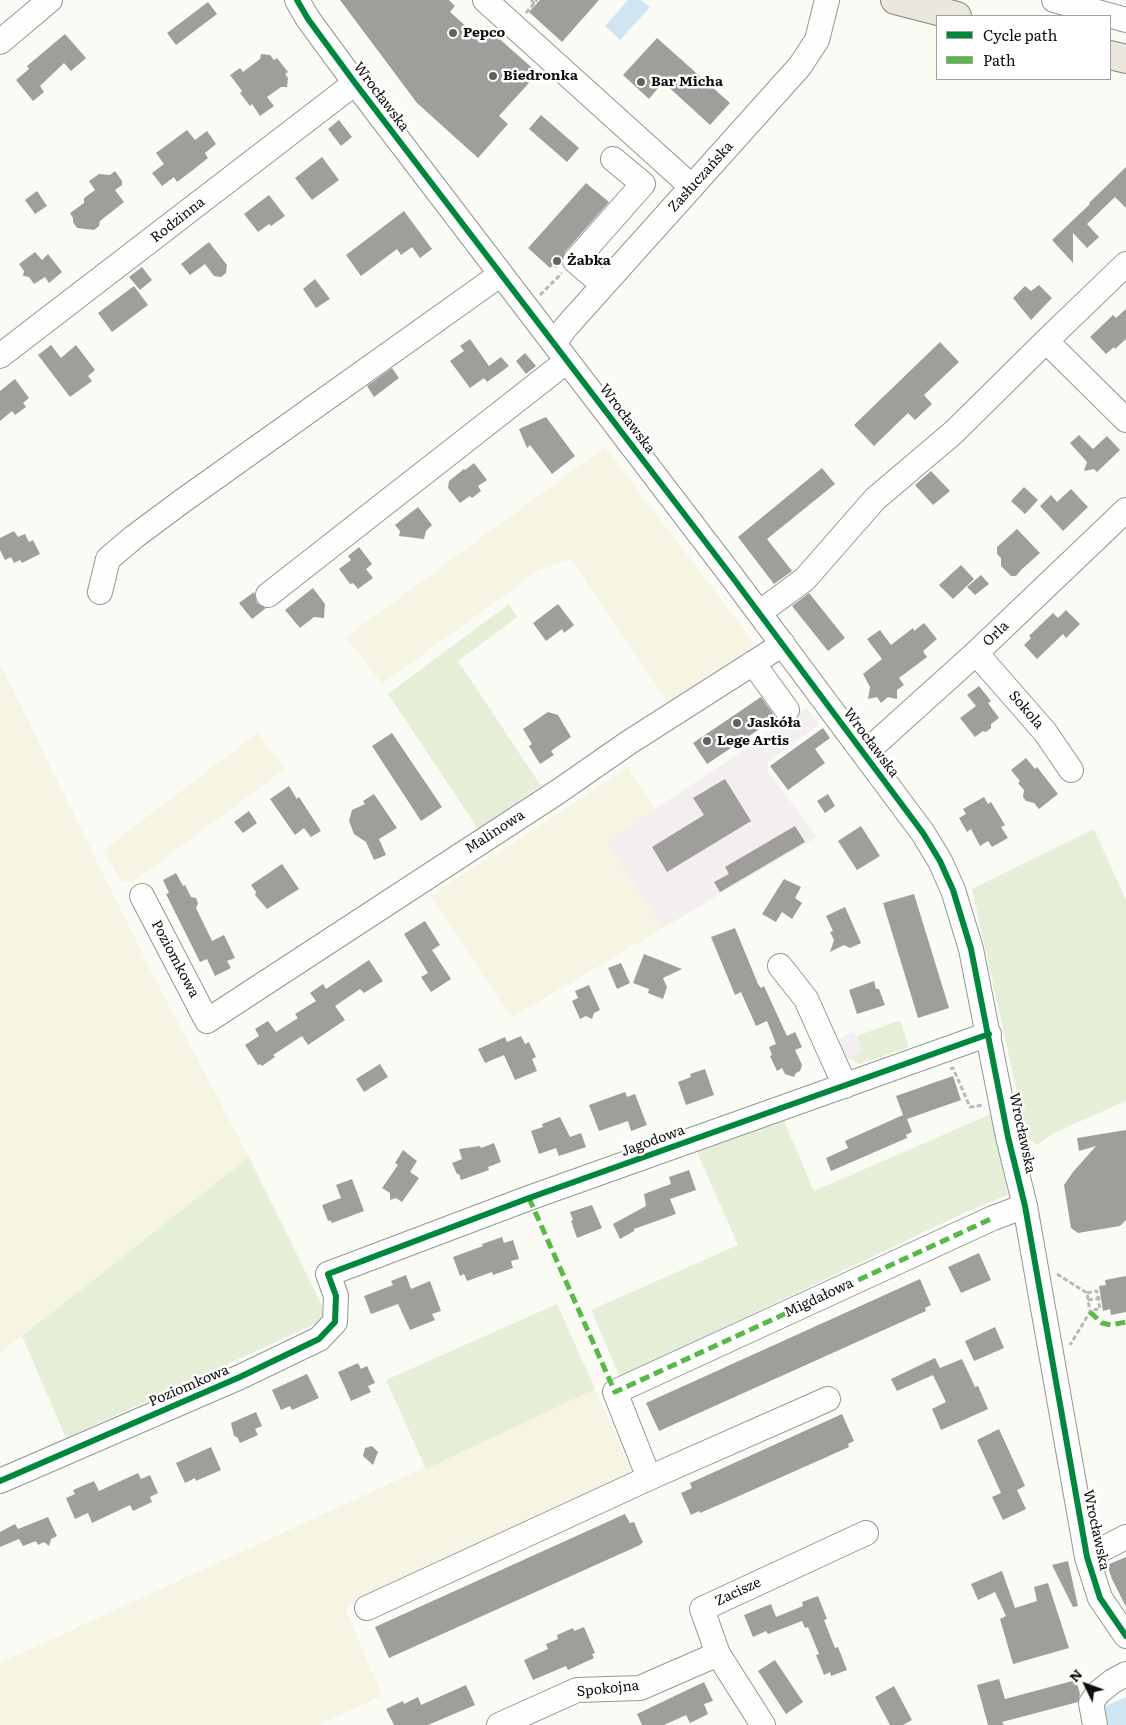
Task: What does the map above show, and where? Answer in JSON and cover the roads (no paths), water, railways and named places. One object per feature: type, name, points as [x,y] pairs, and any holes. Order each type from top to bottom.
[{"type":"main road","points":[[895,0],[953,15]]},
{"type":"main road","points":[[1111,55],[1126,59]]},
{"type":"street","points":[[0,42],[50,0]]},
{"type":"street","name":"Wrocławska","points":[[297,0],[308,19],[355,83],[759,613],[923,833],[940,861],[953,890],[971,949],[1008,1137],[1026,1206],[1087,1557],[1100,1598],[1126,1636]]},
{"type":"street","points":[[486,0],[692,187]]},
{"type":"street","name":"Zasłuczańska","points":[[268,595],[560,352],[566,327],[800,66],[817,40],[827,0]]},
{"type":"street","points":[[1054,0],[1097,5],[1126,20]]},
{"type":"street","name":"Rodzinna","points":[[0,356],[355,83]]},
{"type":"street","points":[[613,159],[643,184]]},
{"type":"street","points":[[603,286],[574,261],[663,161]]},
{"type":"street","points":[[759,613],[806,579],[875,499],[954,432],[1126,264]]},
{"type":"street","points":[[100,592],[108,560],[134,537],[501,274]]},
{"type":"street","points":[[1046,341],[1126,420]]},
{"type":"street","name":"Orla","points":[[864,754],[976,653],[1126,510]]},
{"type":"street","name":"Malinowa","points":[[208,1021],[628,743],[782,644]]},
{"type":"street","name":"Sokola","points":[[976,653],[1045,732],[1071,770]]},
{"type":"street","points":[[753,663],[787,710]]},
{"type":"street","name":"Poziomkowa","points":[[142,896],[208,1021]]},
{"type":"street","points":[[780,966],[806,999],[845,1086]]},
{"type":"street","name":"Jagodowa","points":[[328,1274],[529,1198],[988,1034]]},
{"type":"street","name":"Migdałowa","points":[[650,1478],[614,1392],[994,1218],[1026,1206]]},
{"type":"street","name":"Poziomkowa","points":[[0,1481],[240,1377],[319,1339],[335,1322],[336,1296],[328,1274]]},
{"type":"street","points":[[367,1608],[650,1478],[828,1399]]},
{"type":"street","name":"Zacisze","points":[[753,1721],[718,1654],[702,1609],[866,1534]]},
{"type":"street","points":[[1087,1557],[1126,1537]]},
{"type":"street","name":"Spokojna","points":[[499,1725],[577,1690],[640,1688],[718,1654]]},
{"type":"street","points":[[1096,1725],[1091,1703],[1099,1692],[1126,1674]]},
{"type":"water","points":[[628,0],[641,0],[650,7],[620,40],[605,26]]},
{"type":"water","points":[[1126,1697],[1126,1725],[1106,1725],[1101,1708]]},
{"type":"place","name":"Pepco","points":[[453,33]]},
{"type":"place","name":"Biedronka","points":[[493,76]]},
{"type":"place","name":"Bar Micha","points":[[641,82]]},
{"type":"place","name":"Żabka","points":[[557,261]]},
{"type":"place","name":"Jaskóła","points":[[737,723]]},
{"type":"place","name":"Lege Artis","points":[[707,741]]}]
